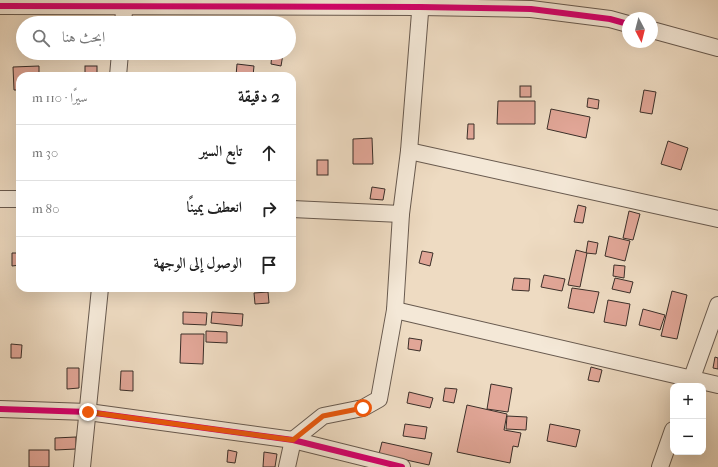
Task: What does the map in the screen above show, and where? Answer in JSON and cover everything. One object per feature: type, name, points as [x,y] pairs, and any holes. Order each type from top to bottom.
[{"type":"street","points":[[123,16],[124,3]]},
{"type":"street","points":[[0,6],[124,3],[421,3],[531,9],[610,19],[622,22]]},
{"type":"street","points":[[287,467],[293,440],[323,416],[363,408],[379,399],[395,310],[401,214],[409,151],[421,3]]},
{"type":"street","points":[[658,32],[718,48]]},
{"type":"street","points":[[118,72],[119,60]]},
{"type":"street","points":[[409,151],[718,219]]},
{"type":"street","points":[[0,199],[16,199]]},
{"type":"street","points":[[296,209],[401,214]]},
{"type":"street","points":[[82,467],[100,292]]},
{"type":"street","points":[[395,310],[690,383],[718,305]]},
{"type":"street","points":[[706,384],[718,385]]},
{"type":"street","points":[[0,409],[88,412],[293,440],[402,467]]},
{"type":"street","points":[[660,467],[670,439]]},
{"type":"building","points":[[271,60],[282,60],[281,66],[271,64]]},
{"type":"building","points":[[237,64],[254,66],[253,72],[236,72]]},
{"type":"building","points":[[39,66],[39,72],[16,72],[16,90],[14,90],[13,67]]},
{"type":"building","points":[[85,66],[97,66],[97,72],[85,72]]},
{"type":"building","points":[[520,86],[531,86],[531,97],[520,97]]},
{"type":"building","points":[[644,90],[656,92],[652,114],[640,112]]},
{"type":"building","points":[[588,98],[599,100],[598,109],[587,107]]},
{"type":"building","points":[[498,101],[535,101],[535,124],[497,124]]},
{"type":"building","points":[[551,109],[590,117],[586,138],[547,129]]},
{"type":"building","points":[[468,124],[474,124],[474,139],[467,139]]},
{"type":"building","points":[[372,138],[373,164],[353,164],[353,139]]},
{"type":"building","points":[[668,141],[688,148],[681,170],[661,164]]},
{"type":"building","points":[[317,160],[328,160],[328,175],[317,175]]},
{"type":"building","points":[[372,187],[385,189],[383,200],[370,199]]},
{"type":"building","points":[[578,205],[586,207],[583,223],[574,222]]},
{"type":"building","points":[[629,211],[640,214],[633,240],[623,238]]},
{"type":"building","points":[[609,236],[630,241],[625,261],[605,256]]},
{"type":"building","points":[[588,241],[598,243],[596,254],[586,253]]},
{"type":"building","points":[[576,250],[587,253],[580,287],[568,285]]},
{"type":"building","points":[[422,251],[433,253],[430,266],[419,263]]},
{"type":"building","points":[[12,253],[16,253],[16,266],[12,266]]},
{"type":"building","points":[[614,265],[625,266],[624,278],[613,276]]},
{"type":"building","points":[[544,275],[565,279],[562,291],[541,287]]},
{"type":"building","points":[[514,278],[530,279],[529,291],[512,290]]},
{"type":"building","points":[[615,278],[633,282],[630,293],[612,289]]},
{"type":"building","points":[[572,288],[599,292],[594,313],[568,308]]},
{"type":"building","points":[[672,291],[687,295],[677,339],[661,336]]},
{"type":"building","points":[[268,292],[269,303],[255,304],[254,293]]},
{"type":"building","points":[[608,300],[630,304],[626,326],[604,322]]},
{"type":"building","points":[[643,309],[665,315],[660,330],[639,325]]},
{"type":"building","points":[[183,312],[207,313],[206,325],[183,324]]},
{"type":"building","points":[[212,312],[243,314],[242,326],[211,323]]},
{"type":"building","points":[[206,331],[227,332],[227,343],[206,342]]},
{"type":"building","points":[[181,334],[204,334],[203,364],[180,363]]},
{"type":"building","points":[[409,338],[422,340],[420,351],[408,349]]},
{"type":"building","points":[[11,344],[22,345],[21,358],[11,358]]},
{"type":"building","points":[[715,357],[718,358],[718,369],[713,368]]},
{"type":"building","points":[[591,367],[602,370],[599,382],[588,380]]},
{"type":"building","points":[[67,368],[79,368],[79,388],[67,389]]},
{"type":"building","points":[[121,371],[133,371],[133,391],[120,390]]},
{"type":"building","points":[[491,384],[512,388],[508,412],[487,409]]},
{"type":"building","points":[[445,388],[457,389],[454,403],[443,401]]},
{"type":"building","points":[[409,392],[433,398],[430,408],[407,403]]},
{"type":"building","points":[[467,405],[507,414],[504,430],[521,433],[518,447],[513,446],[510,463],[457,452]]},
{"type":"building","points":[[507,416],[527,417],[526,430],[506,429]]},
{"type":"building","points":[[405,424],[427,427],[425,439],[403,436]]},
{"type":"building","points":[[550,424],[580,430],[576,447],[547,441]]},
{"type":"building","points":[[76,437],[76,449],[55,450],[55,438]]},
{"type":"building","points":[[382,442],[432,453],[429,465],[379,454]]},
{"type":"building","points":[[29,450],[49,450],[49,467],[29,467]]},
{"type":"building","points":[[228,450],[237,452],[235,463],[227,462]]},
{"type":"building","points":[[264,452],[277,454],[275,467],[263,467]]},
{"type":"cycle path","points":[[0,6],[420,7],[531,9],[610,19],[622,22]]},
{"type":"cycle path","points":[[0,409],[88,412],[293,440],[402,467]]},
{"type":"route","points":[[88,412],[293,440],[323,416],[363,408]]}]
